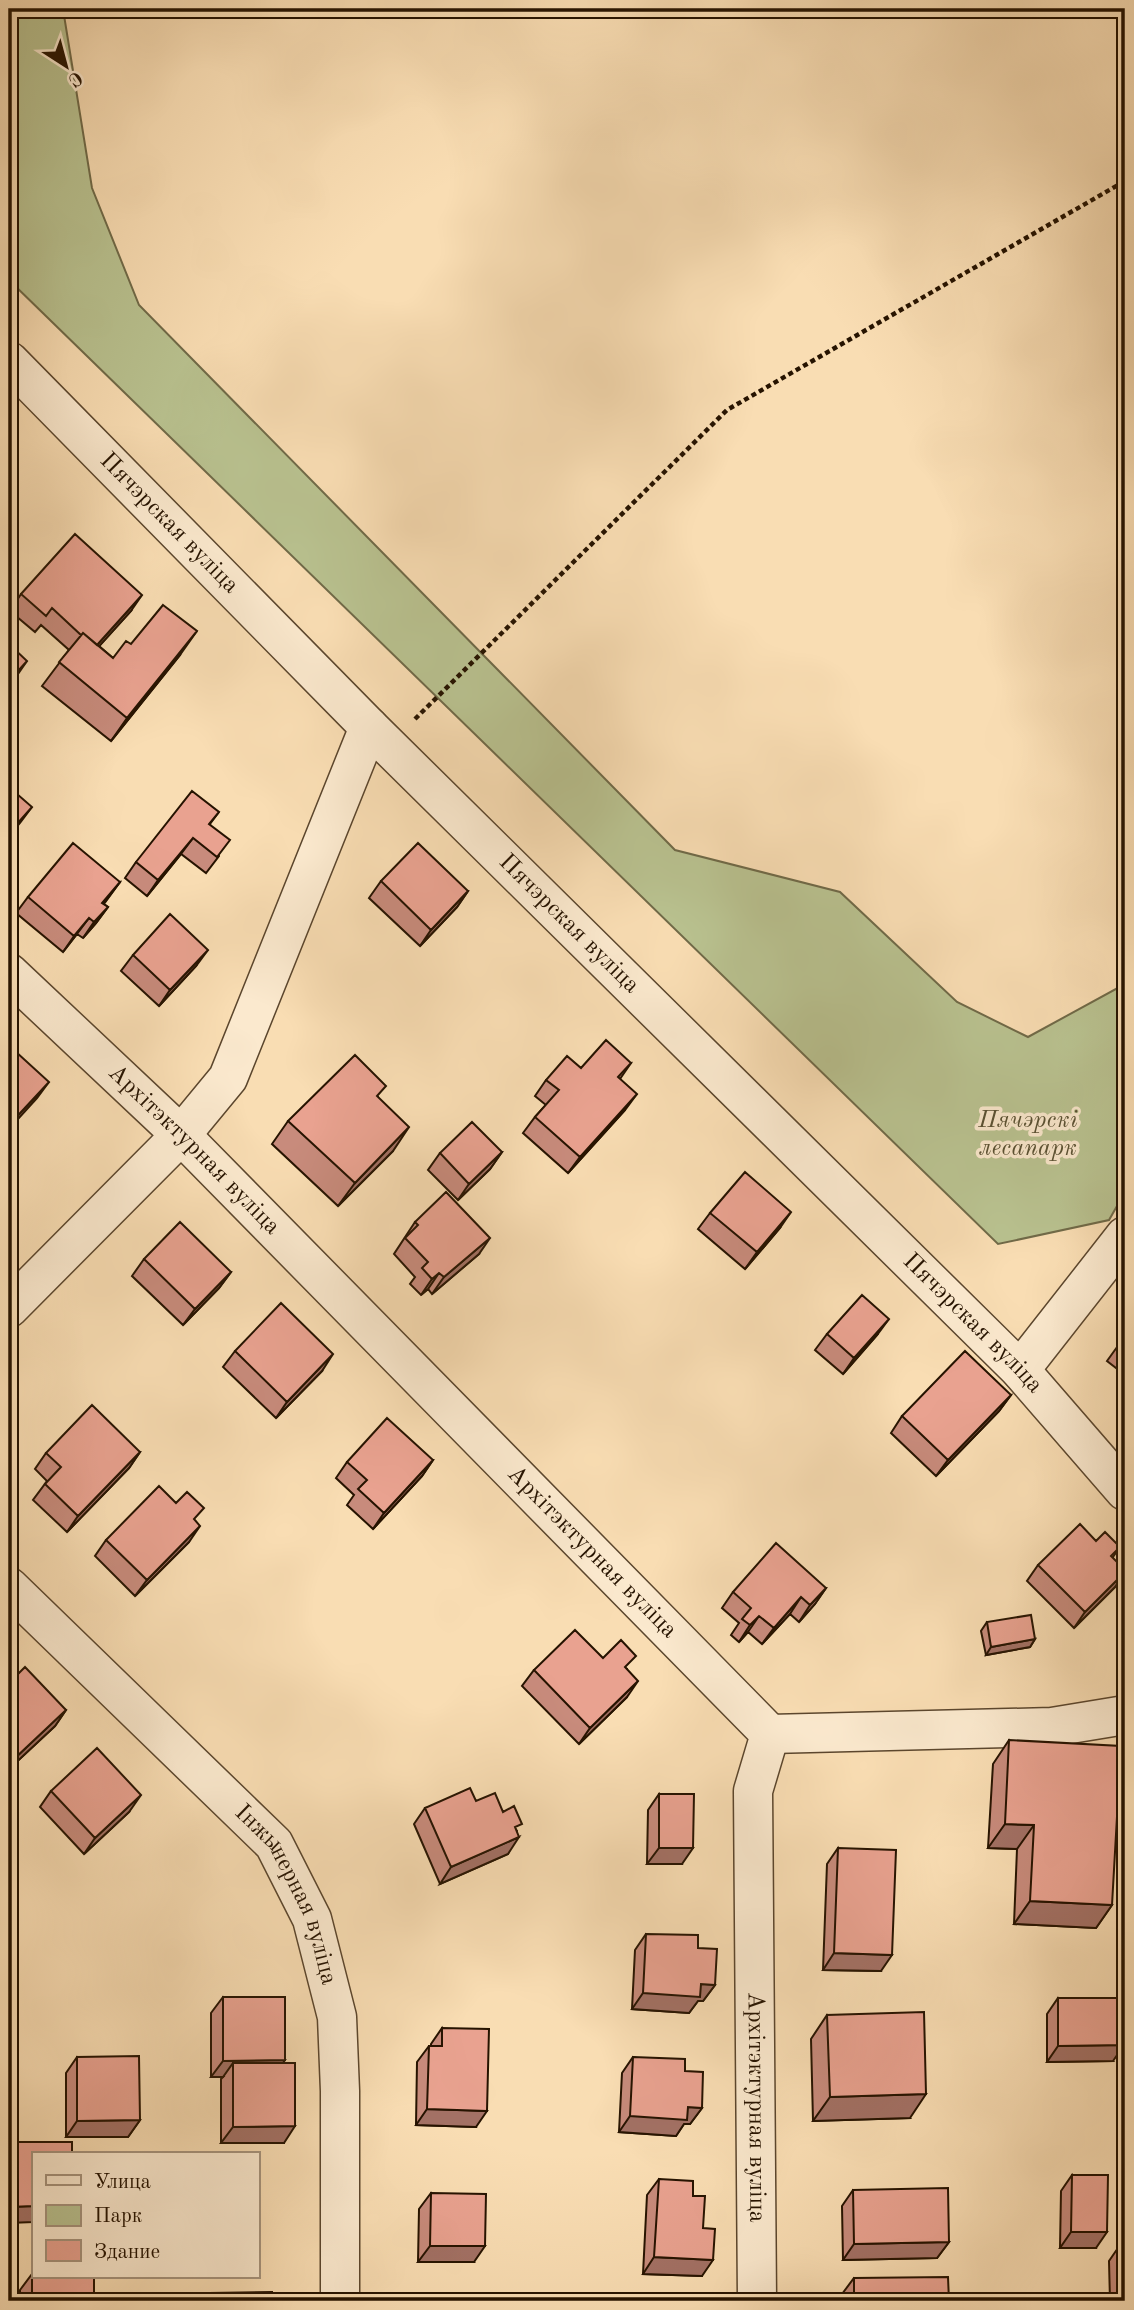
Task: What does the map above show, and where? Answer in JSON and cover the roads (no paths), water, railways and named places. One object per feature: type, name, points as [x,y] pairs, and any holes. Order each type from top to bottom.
[{"type":"street","name":"Пячэрская вуліца","points":[[9,361],[378,736],[1020,1370],[1125,1491]]},
{"type":"street","points":[[9,1308],[181,1135],[228,1078],[378,736]]},
{"type":"street","name":"Архітэктурная вуліца","points":[[9,973],[181,1135],[770,1734],[753,1791],[757,2301]]},
{"type":"street","points":[[1020,1370],[1125,1236]]},
{"type":"street","name":"Інжынерная вуліца","points":[[9,1587],[274,1844],[312,1919],[337,2018],[340,2091],[340,2301]]},
{"type":"street","points":[[770,1734],[1052,1727],[1125,1715]]},
{"type":"park label","name":"Пячэрскі лесапарк","points":[[1028,1135]]}]
